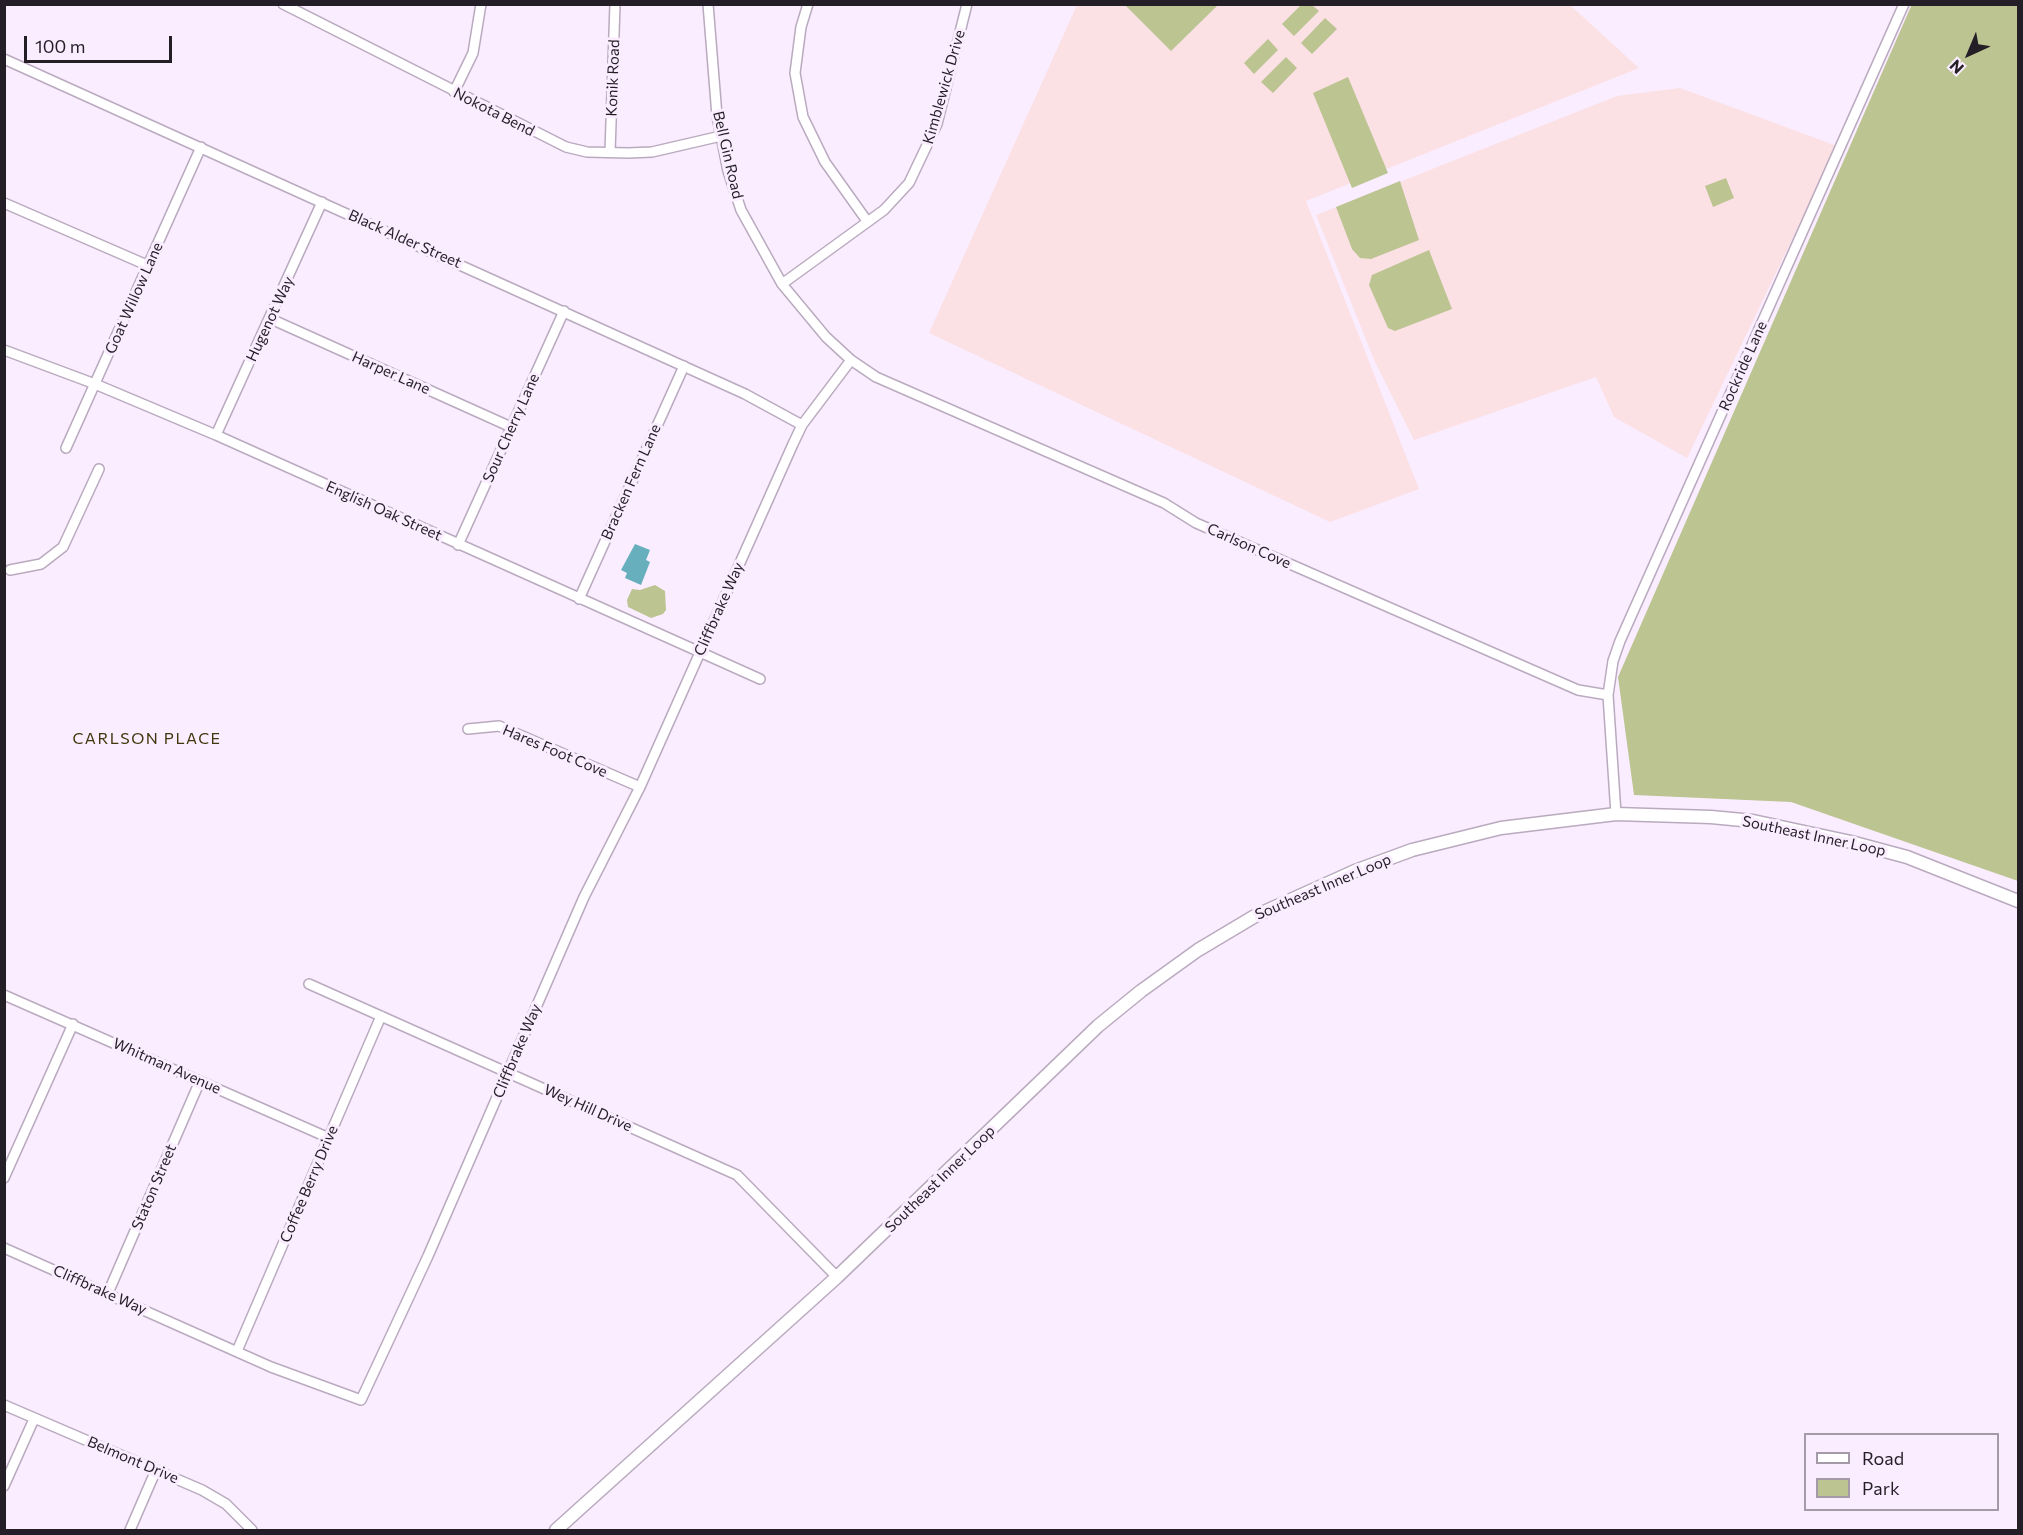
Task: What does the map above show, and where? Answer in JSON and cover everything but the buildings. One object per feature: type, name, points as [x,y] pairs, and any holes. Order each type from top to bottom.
[{"type":"main road","name":"Southeast Inner Loop","points":[[556,1530],[837,1277],[1098,1026],[1141,991],[1198,950],[1255,916],[1354,871],[1412,850],[1501,828],[1616,814],[1712,817],[1753,821],[1851,842],[1918,861],[2019,901]]},
{"type":"street","name":"Nokota Bend","points":[[283,4],[566,147],[587,152],[652,152],[721,136]]},
{"type":"street","points":[[454,92],[473,53],[481,4]]},
{"type":"street","name":"Konik Road","points":[[610,152],[615,4]]},
{"type":"street","name":"Bell Gin Road","points":[[708,4],[714,89],[721,136],[741,210],[783,284],[826,337],[851,360],[876,377],[896,385]]},
{"type":"street","points":[[808,4],[801,27],[795,73],[803,117],[825,162],[867,221]]},
{"type":"street","name":"Kimblewick Drive","points":[[783,284],[890,205],[909,183],[930,143],[967,4]]},
{"type":"street","name":"Rockride Lane","points":[[1616,814],[1608,695],[1613,661],[1620,641],[1904,4]]},
{"type":"street","name":"Black Alder Street","points":[[4,59],[684,366],[745,394],[802,425]]},
{"type":"street","name":"Goat Willow Lane","points":[[66,448],[201,147]]},
{"type":"street","name":"Hugenot Way","points":[[216,435],[271,319],[322,202]]},
{"type":"street","points":[[4,203],[149,266]]},
{"type":"street","name":"Sour Cherry Lane","points":[[458,545],[564,311]]},
{"type":"street","name":"Harper Lane","points":[[271,319],[511,427]]},
{"type":"street","name":"English Oak Street","points":[[4,350],[95,384],[216,435],[760,679]]},
{"type":"street","name":"Cliffbrake Way","points":[[4,1248],[293,1376],[361,1400],[508,1073],[584,897],[640,787],[802,425],[851,360]]},
{"type":"street","name":"Bracken Fern Lane","points":[[579,599],[684,366]]},
{"type":"street","name":"Carlson Cove","points":[[896,385],[1164,504],[1196,523],[1578,690],[1608,695]]},
{"type":"street","points":[[10,570],[40,564],[51,559],[63,547],[99,469]]},
{"type":"street","name":"Hares Foot Cove","points":[[468,729],[499,726],[640,787]]},
{"type":"street","name":"Wey Hill Drive","points":[[309,984],[737,1175],[837,1277]]},
{"type":"street","name":"Whitman Avenue","points":[[4,994],[329,1138]]},
{"type":"street","name":"Coffee Berry Drive","points":[[237,1352],[381,1016]]},
{"type":"street","points":[[4,1178],[73,1024]]},
{"type":"street","name":"Staton Street","points":[[108,1293],[200,1081]]},
{"type":"street","name":"Belmont Drive","points":[[4,1405],[202,1490],[226,1504],[252,1530]]},
{"type":"street","points":[[4,1486],[34,1419]]},
{"type":"street","points":[[130,1530],[156,1470]]},
{"type":"shaded area","points":[[1077,5],[1570,5],[1639,68],[1306,201],[1419,489],[1330,522],[929,333]]},
{"type":"shaded area","points":[[1680,88],[1837,146],[1687,458],[1614,417],[1596,377],[1414,440],[1375,362],[1316,215],[1617,96]]},
{"type":"green space","points":[[1912,4],[2018,5],[2018,881],[1791,802],[1634,795],[1618,677]]},
{"type":"green space","points":[[1125,5],[1218,5],[1171,51]]},
{"type":"green space","points":[[1301,5],[1312,5],[1319,11],[1294,36],[1282,24]]},
{"type":"green space","points":[[1325,18],[1337,29],[1312,54],[1301,43]]},
{"type":"green space","points":[[1268,39],[1278,50],[1254,74],[1244,63]]},
{"type":"green space","points":[[1286,57],[1297,68],[1273,93],[1261,82]]},
{"type":"green space","points":[[1348,77],[1388,173],[1352,188],[1313,93]]},
{"type":"green space","points":[[1726,178],[1734,198],[1713,207],[1705,186]]},
{"type":"green space","points":[[1400,181],[1419,240],[1371,259],[1360,258],[1352,249],[1336,207]]},
{"type":"green space","points":[[1429,250],[1452,309],[1395,331],[1388,328],[1369,285],[1372,275]]},
{"type":"green space","points":[[655,585],[665,591],[666,610],[663,614],[651,618],[628,607],[627,600],[632,589],[640,590]]},
{"type":"water","points":[[635,544],[650,550],[646,560],[650,562],[641,585],[625,578],[627,573],[621,570]]},
{"type":"district","name":"CARLSON PLACE","points":[[147,739]]}]
